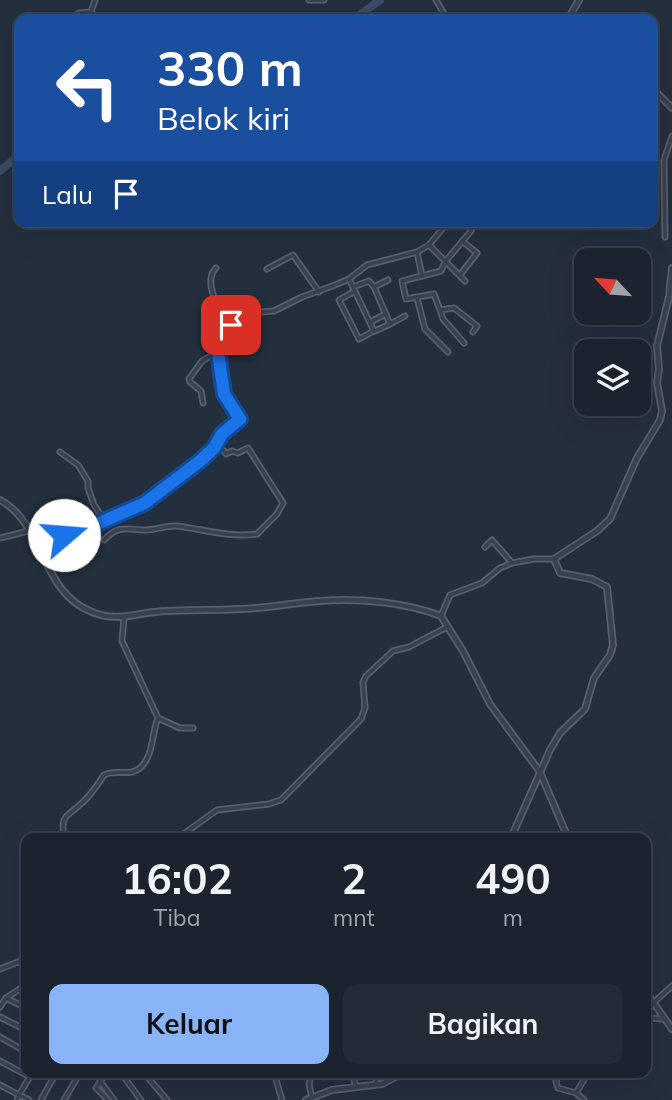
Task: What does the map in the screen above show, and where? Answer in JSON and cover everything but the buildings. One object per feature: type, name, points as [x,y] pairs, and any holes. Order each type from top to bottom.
[{"type":"street","points":[[78,14],[91,12],[95,0]]},
{"type":"street","points":[[309,0],[324,0]]},
{"type":"street","points":[[658,94],[672,108]]},
{"type":"street","points":[[665,237],[664,160],[672,136]]},
{"type":"street","points":[[0,538],[28,531],[70,534],[145,503],[161,492],[200,461],[240,417],[224,394],[218,352],[231,325],[248,313],[272,312],[349,279],[367,265],[417,252],[429,245],[443,228]]},
{"type":"street","points":[[464,343],[443,319],[434,294],[406,299],[401,282],[441,271],[445,262],[471,231]]},
{"type":"street","points":[[460,275],[477,253],[462,241]]},
{"type":"street","points":[[429,245],[465,281]]},
{"type":"street","points":[[417,252],[422,276]]},
{"type":"street","points":[[267,269],[293,255],[319,292]]},
{"type":"street","points":[[216,268],[210,282],[223,315],[231,325]]},
{"type":"street","points":[[441,616],[446,600],[452,593],[482,583],[500,568],[512,564],[534,559],[554,559],[597,531],[610,519],[637,458],[660,421],[662,411],[657,383],[657,346],[669,297],[672,268]]},
{"type":"street","points":[[349,279],[374,331]]},
{"type":"street","points":[[374,287],[388,280]]},
{"type":"street","points":[[390,324],[369,281],[339,300],[356,338],[360,339],[374,331],[390,324],[405,316]]},
{"type":"street","points":[[417,298],[425,329],[448,352]]},
{"type":"street","points":[[440,310],[453,307],[477,326],[473,332]]},
{"type":"street","points":[[370,322],[386,314]]},
{"type":"street","points":[[203,403],[202,392],[190,379],[202,361],[218,352]]},
{"type":"street","points":[[104,540],[110,533],[125,528],[143,530],[172,526],[212,533],[257,534],[277,514],[283,503],[247,447],[237,453],[232,451],[226,454],[218,442]]},
{"type":"street","points":[[60,452],[78,464],[88,481],[94,505],[104,520]]},
{"type":"street","points":[[0,500],[18,514],[68,599],[103,617],[124,618],[160,611],[255,609],[340,600],[419,609],[441,616],[449,626],[490,704],[540,772],[566,833]]},
{"type":"street","points":[[485,547],[492,540],[512,564]]},
{"type":"street","points":[[513,833],[560,733],[588,705],[592,683],[610,655],[613,645],[607,587],[592,579],[560,573],[554,559]]},
{"type":"street","points":[[124,618],[124,644],[158,718],[180,728],[193,728]]},
{"type":"street","points":[[185,833],[217,810],[281,800],[361,719],[365,708],[363,680],[373,668],[393,651],[409,647],[449,626]]},
{"type":"street","points":[[63,833],[65,816],[84,801],[104,775],[108,772],[134,771],[145,762],[158,718]]},
{"type":"street","points":[[0,969],[21,961]]},
{"type":"street","points":[[651,1001],[672,986]]},
{"type":"street","points":[[0,1007],[21,988]]},
{"type":"street","points":[[6,999],[21,1006]]},
{"type":"street","points":[[651,1003],[672,1029]]},
{"type":"street","points":[[0,1017],[21,1028]]},
{"type":"street","points":[[651,1018],[663,1019]]},
{"type":"street","points":[[0,1037],[21,1049]]},
{"type":"street","points":[[0,1061],[21,1070]]},
{"type":"street","points":[[18,1098],[29,1078]]},
{"type":"street","points":[[41,1100],[53,1078]]},
{"type":"street","points":[[64,1100],[77,1078]]},
{"type":"street","points":[[102,1078],[96,1088],[108,1100]]},
{"type":"street","points":[[125,1078],[141,1100]]},
{"type":"street","points":[[148,1078],[167,1100]]},
{"type":"street","points":[[275,1078],[282,1100]]},
{"type":"street","points":[[311,1078],[309,1099],[332,1090],[382,1084],[393,1078]]},
{"type":"street","points":[[353,1078],[356,1087]]},
{"type":"street","points":[[376,1084],[377,1078]]},
{"type":"street","points":[[557,1078],[558,1088],[576,1093],[583,1100]]},
{"type":"street","points":[[576,1093],[585,1078]]},
{"type":"street","points":[[100,1081],[114,1100]]},
{"type":"street","points":[[0,1085],[18,1098],[29,1100]]},
{"type":"street","points":[[67,1094],[74,1100]]},
{"type":"waterway","points":[[361,14],[380,0]]},
{"type":"waterway","points":[[0,171],[14,159]]},
{"type":"route","points":[[64,535],[81,531],[145,503],[200,461],[214,448],[222,434],[240,419],[240,415],[224,394],[218,352],[231,325]]}]
